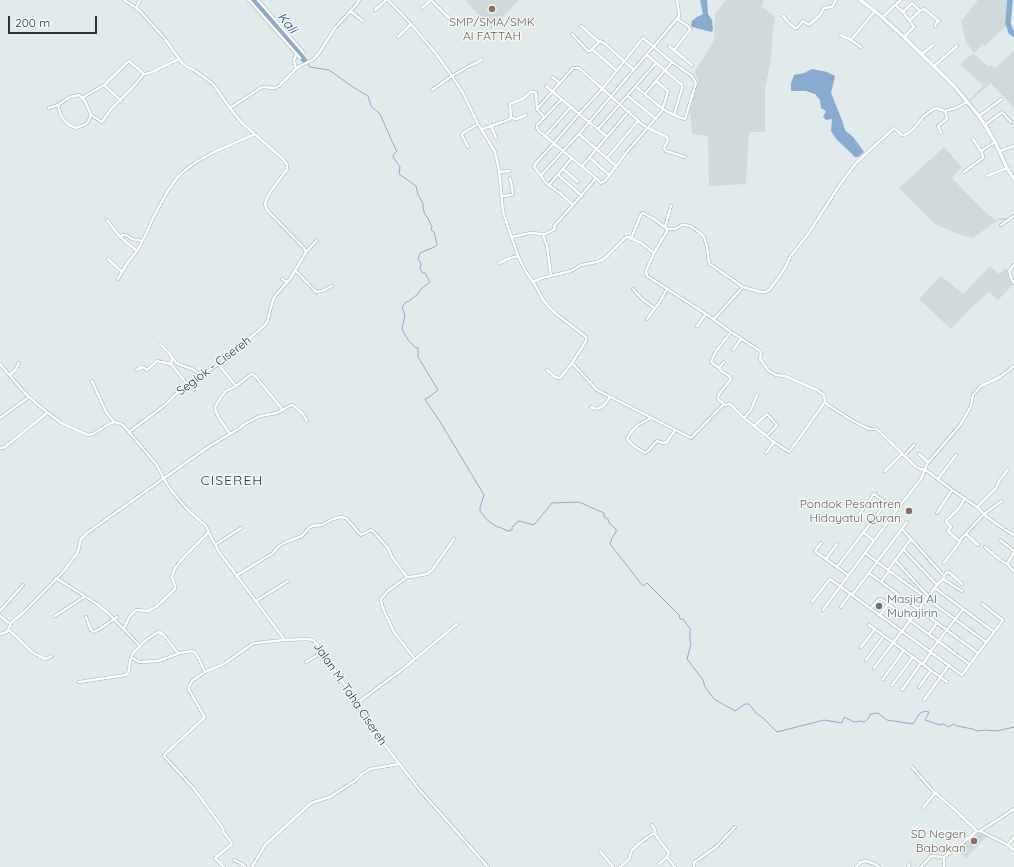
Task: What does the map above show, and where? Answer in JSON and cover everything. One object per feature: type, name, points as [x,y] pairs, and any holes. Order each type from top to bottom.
[{"type":"street","points":[[124,0],[136,8],[165,39],[179,59],[187,67],[194,70],[213,84],[241,122],[284,160],[287,165],[287,169],[266,199],[266,208],[304,248],[306,252]]},
{"type":"street","points":[[136,8],[140,0]]},
{"type":"street","points":[[249,0],[289,41],[304,53]]},
{"type":"street","points":[[258,0],[300,58]]},
{"type":"street","points":[[230,108],[259,88],[275,88],[279,86],[296,69],[316,57],[335,28],[359,0]]},
{"type":"street","points":[[375,10],[387,0],[411,24],[437,55],[463,93],[478,124],[495,152],[499,172],[503,212],[518,256],[526,272],[542,298],[555,313],[586,337],[586,341],[560,378],[556,377],[547,370]]},
{"type":"street","points":[[422,8],[431,0],[452,20]]},
{"type":"street","points":[[541,176],[677,20],[679,13],[677,0]]},
{"type":"street","points":[[783,16],[795,28],[797,28],[803,21],[810,25],[824,8],[832,7],[836,0]]},
{"type":"street","points":[[860,0],[883,17],[922,54],[968,102],[985,125],[1014,179]]},
{"type":"street","points":[[883,17],[901,0]]},
{"type":"street","points":[[903,12],[912,3],[920,11]]},
{"type":"street","points":[[895,5],[903,12],[914,28],[904,37]]},
{"type":"street","points":[[910,21],[924,9],[939,21],[935,26]]},
{"type":"street","points":[[851,40],[875,11]]},
{"type":"street","points":[[350,12],[363,21]]},
{"type":"street","points":[[674,50],[690,30],[688,26],[677,20]]},
{"type":"street","points":[[398,36],[411,24]]},
{"type":"street","points":[[581,26],[599,42],[604,43],[634,69]]},
{"type":"street","points":[[572,34],[588,51],[590,51],[599,42]]},
{"type":"street","points":[[840,35],[861,47]]},
{"type":"street","points":[[573,205],[549,185],[535,168],[535,165],[578,114],[602,89],[643,38],[692,76],[696,83],[686,118],[684,119],[663,109],[636,87]]},
{"type":"street","points":[[922,54],[933,45]]},
{"type":"street","points":[[669,46],[692,65]]},
{"type":"street","points":[[934,66],[957,46]]},
{"type":"street","points":[[592,49],[617,71]]},
{"type":"street","points":[[296,54],[294,61],[296,69]]},
{"type":"street","points":[[647,55],[682,86],[674,115]]},
{"type":"street","points":[[49,108],[79,95],[91,115],[102,122],[144,74],[150,73],[179,59]]},
{"type":"street","points":[[432,90],[452,76],[482,59]]},
{"type":"street","points":[[82,98],[104,85],[122,69],[129,60],[144,74]]},
{"type":"street","points":[[645,94],[672,62]]},
{"type":"street","points":[[598,130],[656,63]]},
{"type":"street","points":[[537,109],[573,68],[579,68],[629,111],[638,121],[668,138],[664,148],[666,150],[684,157]]},
{"type":"street","points":[[552,77],[560,83]]},
{"type":"street","points":[[562,99],[538,125],[537,128],[601,183],[663,109],[668,91],[656,80]]},
{"type":"street","points":[[104,85],[120,100]]},
{"type":"street","points":[[546,86],[606,136]]},
{"type":"street","points":[[511,118],[510,104],[526,97],[531,92],[534,92],[536,93],[537,109],[545,118]]},
{"type":"street","points":[[628,96],[656,119]]},
{"type":"street","points":[[979,116],[1002,99]]},
{"type":"street","points":[[631,238],[641,213],[648,215],[666,228],[675,230],[682,225],[690,226],[704,237],[709,263],[743,288],[766,292],[770,289],[786,266],[790,257],[808,234],[856,163],[894,128],[904,135],[915,128],[923,117],[932,110],[936,108],[945,111],[956,108],[968,102]]},
{"type":"street","points":[[58,105],[61,116],[69,126],[76,128],[84,125],[88,122],[91,115]]},
{"type":"street","points":[[545,136],[570,107]]},
{"type":"street","points":[[582,166],[606,136],[629,111]]},
{"type":"street","points":[[942,133],[938,126],[947,120],[945,111]]},
{"type":"street","points":[[985,125],[1002,112],[1011,122]]},
{"type":"street","points":[[482,129],[511,118],[517,119],[526,115]]},
{"type":"street","points":[[607,158],[638,121]]},
{"type":"street","points":[[468,147],[462,135],[478,124]]},
{"type":"street","points":[[491,126],[496,138]]},
{"type":"street","points":[[118,280],[128,262],[137,251],[167,192],[184,171],[214,152],[254,134]]},
{"type":"street","points":[[579,134],[616,166]]},
{"type":"street","points":[[964,172],[983,158],[973,139]]},
{"type":"street","points":[[980,151],[995,142]]},
{"type":"street","points":[[1000,151],[1014,146]]},
{"type":"street","points":[[589,157],[609,175]]},
{"type":"street","points":[[549,185],[572,158]]},
{"type":"street","points":[[987,176],[1007,168]]},
{"type":"street","points":[[563,169],[578,182]]},
{"type":"street","points":[[499,172],[510,171]]},
{"type":"street","points":[[558,175],[582,196]]},
{"type":"street","points":[[502,196],[512,195],[513,193],[510,178]]},
{"type":"street","points":[[512,237],[530,234],[544,234],[555,229],[554,226],[582,196],[596,178]]},
{"type":"street","points":[[572,363],[597,390],[690,438],[693,437],[724,405],[730,404],[744,418],[774,442],[790,451],[825,402],[824,395],[817,390],[785,376],[776,375],[769,371],[760,359],[760,351],[714,319],[647,276],[646,271],[666,228],[671,206]]},
{"type":"street","points":[[1001,225],[1014,216]]},
{"type":"street","points":[[107,220],[120,237],[137,251]]},
{"type":"street","points":[[544,234],[543,236],[547,246],[551,276]]},
{"type":"street","points":[[120,237],[126,235],[132,239],[142,241]]},
{"type":"street","points":[[533,282],[571,271],[581,265],[597,262],[604,258],[625,238],[628,237],[641,243],[654,253]]},
{"type":"street","name":"Seglok - Cisereh","points":[[129,432],[165,405],[175,394],[188,384],[219,365],[264,326],[267,322],[275,296],[287,282],[306,252],[317,240]]},
{"type":"street","points":[[499,263],[518,256]]},
{"type":"street","points":[[108,259],[122,272]]},
{"type":"street","points":[[1014,265],[1009,271],[1014,283]]},
{"type":"street","points":[[295,270],[316,292],[322,292],[332,286]]},
{"type":"street","points":[[282,279],[287,282]]},
{"type":"street","points":[[714,319],[743,288]]},
{"type":"street","points":[[633,289],[642,299],[654,308]]},
{"type":"street","points":[[647,320],[667,289]]},
{"type":"street","points":[[697,326],[706,314]]},
{"type":"street","points":[[724,405],[718,400],[719,394],[731,379],[711,362],[713,354],[731,332]]},
{"type":"street","points":[[733,350],[741,339]]},
{"type":"street","points":[[160,344],[178,364],[192,369],[201,375]]},
{"type":"street","points":[[171,364],[172,358]]},
{"type":"street","points":[[136,370],[142,367],[147,370],[158,361],[171,364],[194,390]]},
{"type":"street","points":[[719,368],[724,362]]},
{"type":"street","points":[[10,375],[15,371],[19,363]]},
{"type":"street","points":[[0,364],[29,396],[61,424],[91,435],[114,422]]},
{"type":"street","points":[[219,365],[236,386]]},
{"type":"street","points":[[823,610],[921,479],[928,462],[961,424],[971,406],[972,396],[974,393],[981,386],[1000,377],[1014,366]]},
{"type":"street","points":[[230,434],[219,418],[215,407],[226,392],[252,374],[283,410]]},
{"type":"street","points":[[92,381],[106,412],[114,422],[121,424],[129,432],[156,464],[168,486],[175,495],[187,509],[204,524],[214,545],[284,640],[252,644],[224,664],[205,672],[192,681],[189,690],[204,718],[164,755],[195,790],[231,842],[232,844],[215,858],[224,867]]},
{"type":"street","points":[[744,418],[751,410],[757,395]]},
{"type":"street","points":[[0,418],[29,396]]},
{"type":"street","points":[[590,407],[596,409],[602,407],[610,397]]},
{"type":"street","points":[[825,402],[853,421],[867,428],[879,430],[916,468],[925,470],[1014,535]]},
{"type":"street","points":[[0,634],[4,634],[9,630],[10,624],[38,599],[64,571],[78,552],[80,542],[87,533],[208,447],[260,416],[278,413],[288,406],[294,406],[303,414],[307,421]]},
{"type":"street","points":[[0,448],[5,447],[47,413]]},
{"type":"street","points":[[754,426],[767,414],[777,425],[767,436]]},
{"type":"street","points":[[651,418],[638,425],[627,439],[634,446],[645,452],[648,451],[657,441],[664,443],[667,442],[675,430]]},
{"type":"street","points":[[766,453],[774,442]]},
{"type":"street","points":[[885,471],[914,445]]},
{"type":"street","points":[[918,454],[928,462]]},
{"type":"street","points":[[938,479],[956,455]]},
{"type":"street","points":[[977,507],[996,488],[1008,469]]},
{"type":"street","points":[[937,513],[952,490]]},
{"type":"street","points":[[858,516],[874,494],[896,511]]},
{"type":"street","points":[[959,541],[948,531],[951,527],[946,522],[959,508],[965,498]]},
{"type":"street","points":[[944,563],[960,543],[959,541],[984,514],[1002,501]]},
{"type":"street","points":[[837,567],[886,503]]},
{"type":"street","points":[[236,576],[269,556],[279,546],[302,536],[308,528],[322,525],[333,519],[341,517],[346,518],[361,535],[371,530],[373,531],[388,548],[392,557],[407,577]]},
{"type":"street","points":[[841,607],[869,573],[907,522]]},
{"type":"street","points":[[214,545],[241,528]]},
{"type":"street","points":[[902,528],[944,577],[962,591]]},
{"type":"street","points":[[124,628],[130,616],[135,611],[147,611],[152,609],[174,589],[176,586],[172,577],[175,568],[209,532]]},
{"type":"street","points":[[863,532],[874,541]]},
{"type":"street","points":[[966,534],[978,545]]},
{"type":"street","points":[[415,659],[394,632],[381,602],[388,591],[407,577],[427,574],[432,570],[454,539]]},
{"type":"street","points":[[881,582],[911,539]]},
{"type":"street","points":[[1000,540],[1014,552],[1007,564]]},
{"type":"street","points":[[821,543],[815,551],[848,575]]},
{"type":"street","points":[[826,559],[837,544]]},
{"type":"street","points":[[984,547],[1014,570]]},
{"type":"street","points":[[903,549],[936,586],[963,609],[994,632]]},
{"type":"street","points":[[865,553],[928,597],[955,620],[986,642]]},
{"type":"street","points":[[895,560],[928,597]]},
{"type":"street","points":[[874,668],[946,573],[949,572],[962,584]]},
{"type":"street","points":[[869,573],[978,653]]},
{"type":"street","points":[[56,578],[116,618],[140,646]]},
{"type":"street","points":[[812,602],[830,578],[962,675],[1003,620],[982,604]]},
{"type":"street","points":[[256,601],[288,581]]},
{"type":"street","points":[[0,611],[23,585]]},
{"type":"street","points":[[55,616],[84,596]]},
{"type":"street","points":[[871,608],[879,599],[888,604],[969,664]]},
{"type":"street","points":[[880,615],[888,604]]},
{"type":"street","points":[[902,690],[963,609]]},
{"type":"street","points":[[0,616],[10,624]]},
{"type":"street","points":[[86,617],[92,632],[102,628],[116,618]]},
{"type":"street","points":[[929,634],[937,623]]},
{"type":"street","points":[[357,703],[385,683],[458,624]]},
{"type":"street","points":[[869,624],[947,682]]},
{"type":"street","points":[[861,647],[875,629]]},
{"type":"street","points":[[9,630],[32,652],[46,659],[52,656]]},
{"type":"street","points":[[79,682],[126,675],[130,670],[131,657],[140,646],[158,632],[166,638],[176,651],[180,653]]},
{"type":"street","points":[[866,660],[884,636]]},
{"type":"street","name":"Jalan M. Taha Cisereh","points":[[284,640],[307,639],[316,642],[357,703],[374,732],[418,788],[488,867]]},
{"type":"street","points":[[883,679],[904,650]]},
{"type":"street","points":[[131,657],[139,662],[158,661],[180,653],[194,652],[205,672]]},
{"type":"street","points":[[306,662],[323,652]]},
{"type":"street","points":[[892,685],[913,657]]},
{"type":"street","points":[[924,700],[949,666]]},
{"type":"street","points":[[919,687],[931,670]]},
{"type":"street","points":[[252,867],[265,845],[311,803],[330,797],[370,769],[399,764]]},
{"type":"street","points":[[912,767],[935,793],[978,831],[1008,845],[1014,850]]},
{"type":"street","points":[[923,808],[935,793]]},
{"type":"street","points":[[921,867],[931,856],[944,857],[978,831],[1014,808]]},
{"type":"street","points":[[652,825],[655,830],[654,833],[669,852],[667,857],[659,864]]},
{"type":"street","points":[[694,867],[694,863],[696,861],[713,849],[735,827]]},
{"type":"street","points":[[620,867],[629,859],[632,850],[654,833]]},
{"type":"street","points":[[1008,845],[1014,836]]},
{"type":"street","points":[[600,851],[613,867]]},
{"type":"street","points":[[667,857],[675,867]]},
{"type":"street","points":[[944,857],[944,867]]},
{"type":"street","points":[[234,860],[245,867]]},
{"type":"street","points":[[856,867],[860,862],[866,861],[879,867]]},
{"type":"shaded area","name":"SMP/SMA/SMK Al FATTAH","points":[[465,0],[519,0],[491,29]]},
{"type":"shaded area","points":[[726,0],[764,0],[761,6],[775,17],[771,61],[765,88],[765,132],[749,132],[746,184],[714,186],[709,185],[708,136],[692,134],[690,110],[698,81],[695,71],[714,41],[715,14]]},
{"type":"shaded area","points":[[978,0],[1009,0],[1008,24],[985,46],[982,43],[974,53],[966,43],[961,21]]},
{"type":"shaded area","points":[[1014,50],[1014,108],[991,83],[970,101],[969,100],[983,86],[960,64],[973,53],[989,67],[991,65],[995,69]]},
{"type":"shaded area","points":[[944,147],[962,167],[952,178],[995,220],[1000,218],[1009,218],[1014,215],[1011,220],[998,220],[973,238],[961,235],[935,224],[899,188]]},
{"type":"shaded area","points":[[990,266],[999,274],[1005,268],[1009,271],[1014,284],[998,300],[989,292],[951,329],[919,299],[941,276],[963,294]]},
{"type":"shaded area","name":"SD Negeri Babakan","points":[[977,831],[989,834],[966,858],[956,848]]},
{"type":"water","points":[[700,0],[707,0],[708,14],[712,20],[712,32],[692,27],[691,25],[692,21],[703,14]]},
{"type":"water","points":[[812,69],[827,72],[835,76],[831,93],[845,130],[854,138],[864,152],[858,157],[855,157],[837,140],[831,131],[832,119],[826,120],[823,117],[826,111],[821,108],[820,100],[815,94],[806,91],[791,91],[791,83],[794,75],[804,73]]},
{"type":"waterway","name":"Kali","points":[[253,0],[304,60]]},
{"type":"waterway","points":[[1010,0],[1008,23],[1011,32],[1014,34]]},
{"type":"waterway","points":[[308,64],[310,67],[329,70],[368,96],[371,106],[380,114],[397,151],[393,157],[400,167],[399,174],[416,186],[418,195],[423,203],[425,215],[432,227],[431,230],[434,232],[437,244],[436,246],[420,253],[418,259],[421,264],[420,269],[423,273],[425,273],[430,282],[402,307],[405,316],[402,328],[409,341],[418,348],[418,357],[438,390],[425,399],[484,495],[480,511],[486,519],[497,527],[508,531],[512,530],[512,527],[519,521],[534,525],[552,503],[579,502],[604,513],[604,517],[608,519],[609,523],[616,529],[610,544],[643,586],[647,583],[690,628],[691,644],[687,659],[703,680],[705,687],[714,699],[735,711],[745,704],[749,704],[756,713],[777,732],[824,720],[842,723],[844,717],[854,722],[864,722],[870,714],[878,713],[887,720],[913,724],[920,713],[925,711],[929,712],[925,720],[940,725],[944,724],[948,727],[954,724],[977,731],[997,731],[1014,727]]},
{"type":"place","name":"SMP/SMA/SMK Al FATTAH","points":[[492,9]]},
{"type":"place","name":"Pondok Pesantren Hidayatul Quran","points":[[909,511]]},
{"type":"place","name":"Masjid Al Muhajirin","points":[[879,606]]},
{"type":"place","name":"SD Negeri Babakan","points":[[974,841]]},
{"type":"district","name":"CISEREH","points":[[232,481]]}]
